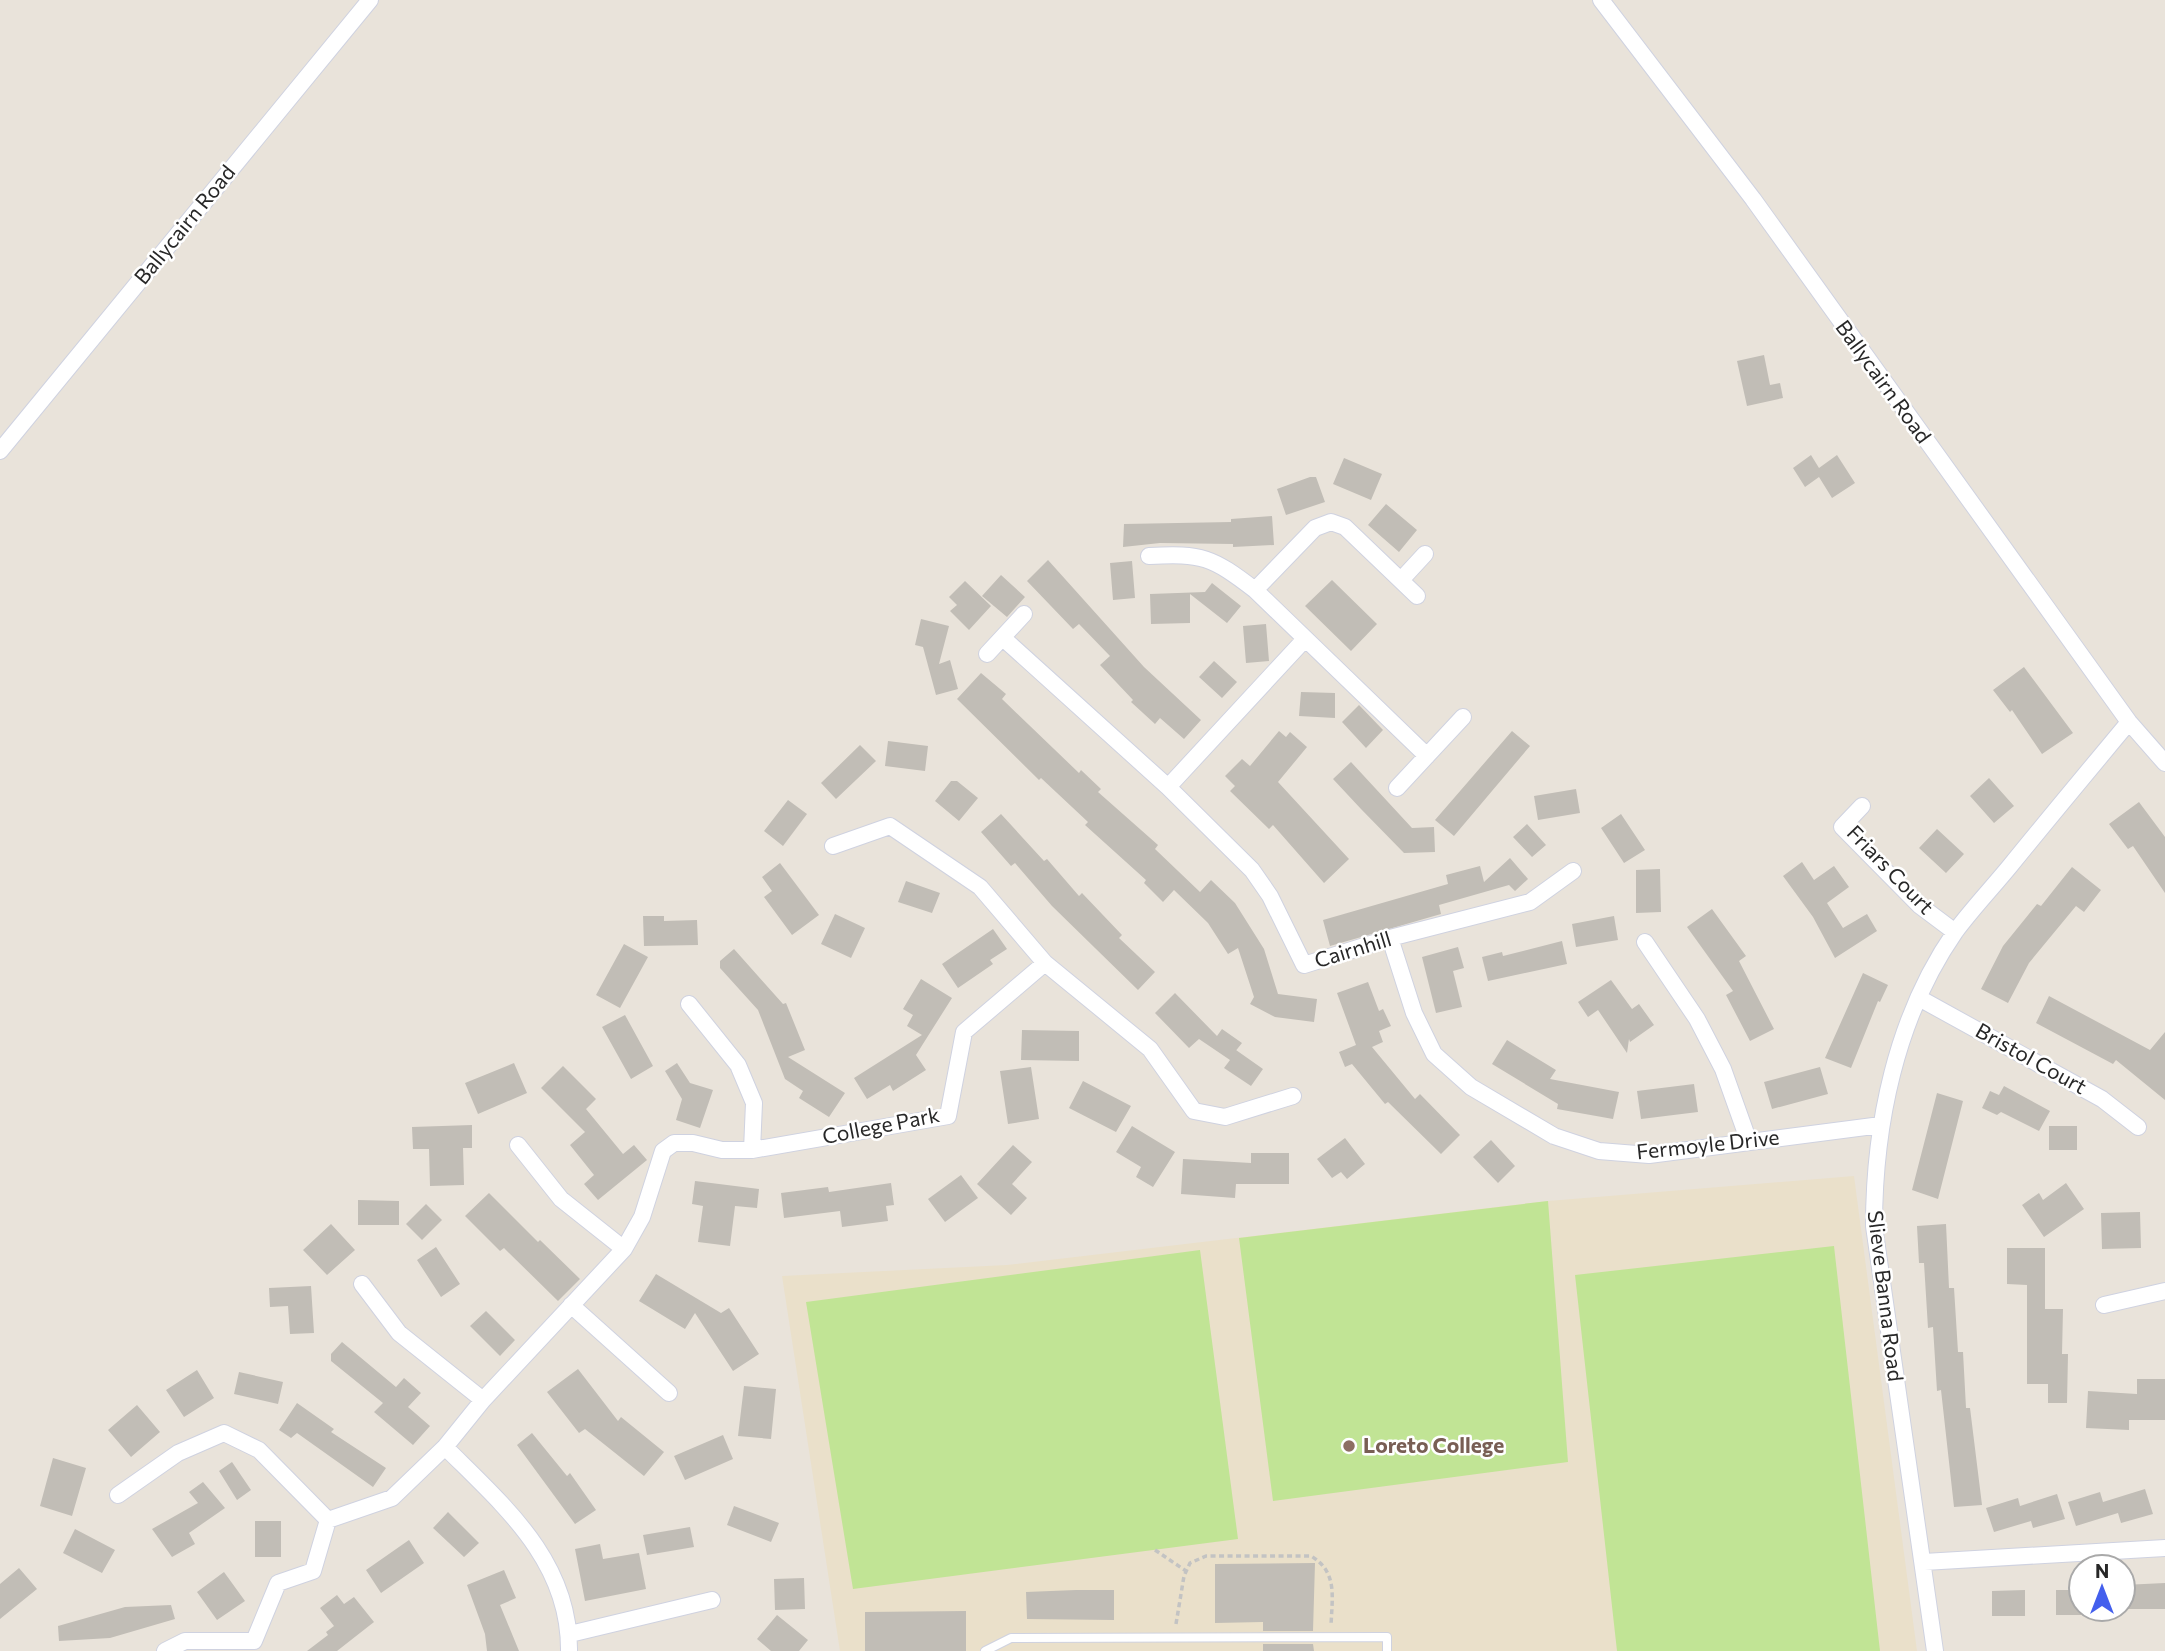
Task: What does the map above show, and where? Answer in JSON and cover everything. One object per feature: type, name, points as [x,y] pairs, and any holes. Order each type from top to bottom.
[{"type":"street","name":"Ballycairn Road","points":[[0,451],[370,0]]},
{"type":"street","name":"Ballycairn Road","points":[[1601,0],[1753,199],[2129,722],[2165,763]]},
{"type":"street","points":[[1255,590],[1315,528],[1332,522],[1345,527],[1417,596]]},
{"type":"street","points":[[1149,556],[1185,554],[1209,558],[1255,590],[1427,756]]},
{"type":"street","points":[[1401,580],[1425,554]]},
{"type":"street","points":[[987,654],[1024,614]]},
{"type":"street","name":"Cairnhill","points":[[1003,638],[1168,787],[1252,870],[1270,896],[1304,965],[1390,938],[1530,902],[1573,871]]},
{"type":"street","points":[[1168,787],[1305,639]]},
{"type":"street","points":[[1397,788],[1463,717]]},
{"type":"street","name":"Slieve Banna Road","points":[[1936,1651],[1874,1226],[1874,1174],[1881,1125],[1906,1029],[1919,998],[1955,932],[2129,722]]},
{"type":"street","name":"Friars Court","points":[[1862,806],[1842,827],[1919,905],[1955,932]]},
{"type":"street","points":[[833,846],[890,826],[980,887],[1045,963],[1150,1049],[1194,1111],[1225,1117],[1293,1096]]},
{"type":"street","name":"Fermoyle Drive","points":[[1390,938],[1414,1013],[1434,1054],[1471,1087],[1554,1136],[1599,1152],[1649,1155],[1881,1125]]},
{"type":"street","points":[[1645,942],[1702,1029],[1723,1069],[1749,1142]]},
{"type":"street","name":"College Park","points":[[328,1520],[392,1498],[445,1447],[483,1400],[624,1249],[642,1217],[663,1151],[674,1143],[693,1143],[722,1150],[752,1150],[948,1116],[964,1032],[1045,963]]},
{"type":"street","name":"Bristol Court","points":[[1919,998],[2102,1099],[2138,1127]]},
{"type":"street","points":[[689,1004],[738,1065],[754,1103],[752,1150]]},
{"type":"street","points":[[519,1144],[561,1199],[624,1249]]},
{"type":"street","points":[[362,1284],[399,1333],[483,1400]]},
{"type":"street","points":[[2104,1305],[2165,1291]]},
{"type":"street","points":[[571,1306],[669,1393]]},
{"type":"street","points":[[118,1495],[178,1452],[224,1433],[259,1450],[328,1520],[313,1571],[278,1583],[254,1641],[185,1641],[165,1651]]},
{"type":"street","points":[[445,1447],[522,1524],[564,1594],[570,1643],[712,1600]]},
{"type":"street","points":[[1924,1562],[2165,1548]]},
{"type":"lane","points":[[985,1651],[1011,1638],[1387,1637],[1387,1651]]},
{"type":"path","points":[[1154,1550],[1186,1571]]},
{"type":"path","points":[[1154,1637],[1176,1626],[1189,1563],[1206,1556],[1311,1556],[1324,1563],[1332,1577],[1331,1637]]},
{"type":"shaded area","name":"Loreto College","points":[[1854,1176],[1917,1651],[840,1651],[782,1276],[1007,1265],[1548,1201]]},
{"type":"green space","points":[[1548,1201],[1568,1462],[1273,1501],[1239,1238]]},
{"type":"green space","points":[[1834,1246],[1880,1651],[1617,1651],[1575,1275]]},
{"type":"green space","points":[[1200,1250],[1238,1539],[853,1589],[806,1302]]},
{"type":"building","points":[[1764,355],[1770,385],[1780,383],[1783,398],[1747,406],[1737,361]]},
{"type":"building","points":[[1811,455],[1819,468],[1837,455],[1855,483],[1832,498],[1819,477],[1805,487],[1793,468]]},
{"type":"building","points":[[1344,458],[1382,474],[1371,500],[1333,484]]},
{"type":"building","points":[[1316,477],[1325,502],[1286,515],[1277,489]]},
{"type":"building","points":[[1386,504],[1417,530],[1399,552],[1368,525]]},
{"type":"building","points":[[1272,516],[1274,545],[1233,547],[1233,544],[1160,543],[1123,547],[1124,524],[1231,522],[1231,519]]},
{"type":"building","points":[[1048,560],[1144,667],[1201,720],[1184,739],[1160,718],[1155,724],[1131,702],[1133,700],[1100,665],[1110,656],[1079,624],[1073,629],[1027,581]]},
{"type":"building","points":[[1132,561],[1135,598],[1113,600],[1110,563]]},
{"type":"building","points":[[1001,575],[1025,597],[1007,617],[982,596]]},
{"type":"building","points":[[1332,580],[1377,624],[1351,651],[1305,606]]},
{"type":"building","points":[[965,581],[991,606],[969,630],[950,611],[957,605],[949,597]]},
{"type":"building","points":[[1212,583],[1241,606],[1227,623],[1190,594],[1190,623],[1151,624],[1150,594],[1205,592]]},
{"type":"building","points":[[921,619],[949,626],[939,664],[950,660],[958,689],[936,695],[923,647],[915,645]]},
{"type":"building","points":[[1266,624],[1269,661],[1246,663],[1243,626]]},
{"type":"building","points":[[1214,661],[1237,682],[1222,698],[1199,677]]},
{"type":"building","points":[[2024,667],[2073,733],[2042,754],[2012,710],[2010,712],[1993,690]]},
{"type":"building","points":[[981,673],[1006,694],[1002,699],[1079,773],[1081,770],[1101,789],[1098,792],[1158,845],[1155,849],[1200,892],[1211,880],[1235,903],[1264,949],[1278,994],[1317,999],[1314,1022],[1275,1017],[1250,1004],[1254,997],[1238,948],[1228,954],[1208,923],[1174,890],[1163,902],[1144,883],[1146,880],[1085,825],[1088,822],[1041,778],[1039,780],[957,699]]},
{"type":"building","points":[[1301,692],[1335,693],[1335,718],[1299,716]]},
{"type":"building","points":[[1359,705],[1383,730],[1366,748],[1342,722]]},
{"type":"building","points":[[1279,731],[1286,737],[1290,732],[1307,747],[1278,782],[1349,859],[1324,883],[1273,825],[1269,829],[1230,791],[1235,786],[1225,776],[1242,759],[1250,766]]},
{"type":"building","points":[[1512,731],[1530,746],[1454,836],[1435,820]]},
{"type":"building","points":[[888,741],[928,746],[925,771],[885,766]]},
{"type":"building","points":[[860,745],[876,761],[836,799],[821,783]]},
{"type":"building","points":[[1351,762],[1412,828],[1434,827],[1435,852],[1404,853],[1333,779]]},
{"type":"building","points":[[1989,778],[2014,806],[1994,823],[1970,796]]},
{"type":"building","points":[[951,781],[957,781],[978,798],[959,821],[935,801]]},
{"type":"building","points":[[1576,789],[1580,813],[1538,820],[1534,796]]},
{"type":"building","points":[[788,800],[807,814],[783,846],[764,831]]},
{"type":"building","points":[[2139,802],[2165,837],[2165,893],[2133,846],[2128,849],[2109,824]]},
{"type":"building","points":[[1001,814],[1044,861],[1047,859],[1079,896],[1082,893],[1122,935],[1119,938],[1155,972],[1138,990],[1052,906],[1015,863],[1011,866],[981,832]]},
{"type":"building","points":[[1621,814],[1645,850],[1624,863],[1601,828]]},
{"type":"building","points":[[1527,824],[1546,845],[1532,857],[1513,837]]},
{"type":"building","points":[[1937,829],[1964,854],[1946,873],[1919,848]]},
{"type":"building","points":[[1510,858],[1528,879],[1515,891],[1509,885],[1439,905],[1441,914],[1330,946],[1323,920],[1448,884],[1446,875],[1480,866],[1484,882]]},
{"type":"building","points":[[1802,862],[1814,880],[1834,866],[1849,887],[1827,903],[1843,928],[1867,914],[1877,931],[1835,958],[1813,917],[1783,876]]},
{"type":"building","points":[[780,863],[819,915],[792,935],[764,897],[772,891],[762,877]]},
{"type":"building","points":[[2072,867],[2101,890],[2084,912],[2076,906],[2029,963],[2008,1003],[1981,989],[2003,946],[2037,904],[2041,906]]},
{"type":"building","points":[[1660,869],[1661,912],[1636,913],[1636,870]]},
{"type":"building","points":[[906,881],[940,893],[932,913],[898,902]]},
{"type":"building","points":[[1712,909],[1746,956],[1739,961],[1774,1029],[1750,1041],[1726,995],[1733,991],[1687,927]]},
{"type":"building","points":[[835,914],[865,928],[851,958],[821,944]]},
{"type":"building","points":[[643,916],[664,916],[664,921],[697,920],[698,945],[644,946]]},
{"type":"building","points":[[1614,916],[1618,940],[1576,947],[1572,924]]},
{"type":"building","points":[[993,929],[1007,949],[990,960],[993,964],[958,988],[942,964]]},
{"type":"building","points":[[1562,941],[1567,964],[1488,981],[1482,957],[1502,952],[1503,956]]},
{"type":"building","points":[[624,944],[648,957],[620,1008],[596,995]]},
{"type":"building","points":[[1458,947],[1464,968],[1453,971],[1462,1007],[1436,1013],[1422,957]]},
{"type":"building","points":[[734,949],[783,1004],[786,1003],[805,1050],[788,1057],[845,1093],[829,1117],[799,1098],[803,1091],[785,1079],[758,1010],[720,968],[720,961]]},
{"type":"building","points":[[1863,973],[1888,985],[1880,1002],[1878,1001],[1851,1068],[1825,1058]]},
{"type":"building","points":[[921,979],[952,998],[916,1055],[926,1070],[893,1091],[890,1085],[867,1099],[854,1078],[922,1035],[907,1026],[913,1015],[903,1009]]},
{"type":"building","points":[[1611,980],[1632,1009],[1639,1004],[1654,1025],[1630,1042],[1629,1039],[1627,1053],[1598,1010],[1588,1017],[1578,1002]]},
{"type":"building","points":[[1368,982],[1379,1011],[1383,1009],[1391,1026],[1379,1031],[1383,1042],[1372,1047],[1415,1099],[1420,1094],[1460,1135],[1441,1154],[1388,1102],[1385,1104],[1352,1064],[1345,1067],[1339,1052],[1356,1045],[1337,993]]},
{"type":"building","points":[[1175,993],[1217,1036],[1222,1029],[1242,1043],[1236,1050],[1263,1069],[1251,1086],[1224,1068],[1230,1060],[1199,1039],[1189,1048],[1155,1013]]},
{"type":"building","points":[[2049,996],[2150,1050],[2165,1032],[2165,1100],[2116,1060],[2113,1064],[2036,1023]]},
{"type":"building","points":[[625,1015],[653,1066],[631,1079],[602,1027]]},
{"type":"building","points":[[1022,1030],[1079,1031],[1079,1061],[1021,1060]]},
{"type":"building","points":[[1507,1040],[1556,1070],[1550,1079],[1619,1092],[1613,1119],[1557,1109],[1558,1104],[1492,1064]]},
{"type":"building","points":[[514,1063],[527,1093],[478,1114],[465,1083]]},
{"type":"building","points":[[677,1063],[690,1083],[713,1090],[700,1128],[676,1120],[682,1099],[665,1071]]},
{"type":"building","points":[[563,1066],[596,1099],[586,1109],[623,1154],[634,1145],[647,1160],[598,1200],[584,1184],[594,1175],[570,1145],[585,1132],[541,1088]]},
{"type":"building","points":[[1031,1067],[1039,1119],[1008,1124],[1000,1071]]},
{"type":"building","points":[[1820,1067],[1828,1094],[1772,1109],[1764,1082]]},
{"type":"building","points":[[1083,1081],[1131,1106],[1116,1132],[1069,1108]]},
{"type":"building","points":[[1694,1084],[1698,1112],[1641,1119],[1637,1091]]},
{"type":"building","points":[[2004,1086],[2050,1111],[2039,1131],[2001,1112],[1997,1115],[1982,1108],[1990,1091],[1999,1095]]},
{"type":"building","points":[[1937,1093],[1963,1101],[1938,1199],[1912,1190]]},
{"type":"building","points":[[472,1125],[472,1148],[463,1148],[464,1185],[430,1186],[429,1149],[413,1149],[412,1127]]},
{"type":"building","points":[[1132,1126],[1175,1152],[1153,1187],[1136,1177],[1141,1167],[1116,1152]]},
{"type":"building","points":[[2049,1126],[2077,1126],[2077,1150],[2049,1150]]},
{"type":"building","points":[[1345,1138],[1365,1164],[1347,1179],[1341,1172],[1332,1178],[1317,1159]]},
{"type":"building","points":[[1491,1140],[1515,1166],[1498,1183],[1473,1157]]},
{"type":"building","points":[[1013,1145],[1032,1162],[1012,1184],[1027,1198],[1011,1215],[977,1184]]},
{"type":"building","points":[[1251,1153],[1289,1153],[1289,1184],[1236,1184],[1235,1198],[1181,1194],[1183,1159],[1251,1163]]},
{"type":"building","points":[[961,1175],[978,1198],[945,1222],[928,1199]]},
{"type":"building","points":[[695,1181],[759,1189],[757,1208],[735,1206],[730,1246],[698,1242],[703,1206],[692,1204]]},
{"type":"building","points":[[891,1183],[894,1205],[886,1206],[888,1221],[842,1227],[840,1211],[784,1218],[781,1193],[828,1187],[829,1192]]},
{"type":"building","points":[[2066,1183],[2084,1209],[2044,1237],[2022,1205],[2039,1193],[2043,1200]]},
{"type":"building","points":[[489,1193],[580,1279],[558,1301],[504,1248],[500,1251],[465,1216]]},
{"type":"building","points":[[358,1200],[399,1201],[399,1225],[358,1225]]},
{"type":"building","points":[[426,1204],[442,1220],[422,1240],[406,1224]]},
{"type":"building","points":[[2140,1212],[2141,1248],[2102,1249],[2101,1213]]},
{"type":"building","points":[[331,1224],[355,1250],[327,1275],[303,1250]]},
{"type":"building","points":[[1946,1224],[1949,1288],[1954,1288],[1958,1352],[1963,1352],[1966,1408],[1970,1408],[1982,1505],[1954,1507],[1941,1390],[1937,1391],[1933,1327],[1928,1328],[1924,1263],[1919,1263],[1917,1226]]},
{"type":"building","points":[[436,1247],[460,1284],[441,1297],[417,1260]]},
{"type":"building","points":[[2007,1248],[2045,1248],[2045,1309],[2063,1309],[2062,1354],[2068,1354],[2067,1403],[2048,1403],[2048,1384],[2027,1384],[2027,1285],[2007,1284]]},
{"type":"building","points":[[656,1274],[721,1313],[729,1308],[759,1354],[733,1371],[695,1313],[685,1329],[639,1301]]},
{"type":"building","points":[[311,1286],[314,1333],[290,1334],[288,1306],[270,1307],[269,1288]]},
{"type":"building","points":[[486,1311],[515,1340],[500,1356],[470,1326]]},
{"type":"building","points":[[342,1342],[396,1387],[404,1378],[421,1393],[408,1407],[430,1426],[413,1445],[374,1412],[383,1403],[331,1361],[331,1354]]},
{"type":"building","points":[[578,1369],[618,1421],[621,1417],[664,1452],[644,1476],[585,1429],[579,1433],[547,1392]]},
{"type":"building","points":[[197,1370],[214,1398],[184,1417],[166,1390]]},
{"type":"building","points":[[239,1372],[283,1382],[278,1404],[234,1394]]},
{"type":"building","points":[[2137,1379],[2165,1379],[2165,1420],[2129,1420],[2129,1430],[2086,1428],[2088,1391],[2137,1394]]},
{"type":"building","points":[[744,1386],[776,1389],[771,1439],[738,1436]]},
{"type":"building","points":[[297,1403],[334,1429],[331,1432],[386,1468],[373,1487],[297,1433],[291,1438],[279,1430]]},
{"type":"building","points":[[137,1405],[160,1432],[131,1457],[108,1430]]},
{"type":"building","points":[[532,1433],[567,1476],[570,1473],[596,1510],[575,1524],[517,1445]]},
{"type":"building","points":[[723,1435],[733,1459],[685,1480],[674,1456]]},
{"type":"building","points":[[53,1458],[86,1468],[72,1516],[40,1506]]},
{"type":"building","points":[[232,1462],[251,1490],[237,1500],[219,1471]]},
{"type":"building","points":[[203,1482],[225,1508],[189,1533],[195,1544],[172,1557],[152,1529],[198,1503],[189,1492]]},
{"type":"building","points":[[2145,1489],[2153,1514],[2121,1523],[2118,1513],[2076,1526],[2068,1502],[2100,1492],[2103,1502]]},
{"type":"building","points":[[2057,1494],[2065,1519],[2033,1528],[2031,1521],[1994,1532],[1986,1508],[2018,1498],[2020,1506]]},
{"type":"building","points":[[734,1506],[779,1523],[771,1542],[727,1525]]},
{"type":"building","points":[[448,1512],[479,1543],[464,1557],[433,1528]]},
{"type":"building","points":[[255,1521],[281,1521],[281,1557],[255,1557]]},
{"type":"building","points":[[690,1527],[694,1547],[647,1555],[643,1535]]},
{"type":"building","points":[[75,1529],[115,1550],[102,1573],[63,1553]]},
{"type":"building","points":[[409,1540],[424,1563],[381,1593],[366,1570]]},
{"type":"building","points":[[600,1544],[603,1559],[639,1553],[646,1589],[585,1601],[575,1549]]},
{"type":"building","points":[[1315,1563],[1313,1631],[1263,1631],[1263,1622],[1215,1623],[1215,1564]]},
{"type":"building","points":[[19,1568],[37,1589],[0,1619],[0,1584]]},
{"type":"building","points":[[504,1570],[516,1598],[500,1605],[519,1651],[487,1651],[485,1634],[467,1585]]},
{"type":"building","points":[[224,1572],[245,1601],[217,1620],[197,1592]]},
{"type":"building","points":[[804,1578],[805,1609],[775,1610],[774,1579]]},
{"type":"building","points":[[2165,1583],[2165,1609],[2137,1609],[2137,1584]]},
{"type":"building","points":[[1114,1590],[1114,1620],[1027,1619],[1026,1592]]},
{"type":"building","points":[[2025,1590],[2025,1616],[1992,1616],[1992,1591]]},
{"type":"building","points":[[2056,1590],[2067,1590],[2067,1615],[2056,1615]]},
{"type":"building","points":[[337,1595],[344,1604],[354,1597],[374,1622],[337,1651],[307,1651],[328,1635],[326,1632],[334,1626],[320,1608]]},
{"type":"building","points":[[171,1605],[175,1619],[110,1638],[59,1641],[58,1626],[125,1607]]},
{"type":"building","points":[[966,1611],[966,1651],[865,1651],[865,1612]]},
{"type":"building","points":[[777,1615],[808,1640],[799,1651],[771,1651],[757,1639]]},
{"type":"building","points":[[1263,1644],[1313,1644],[1314,1651],[1263,1651]]},
{"type":"place","name":"Loreto College","points":[[1349,1446]]}]
